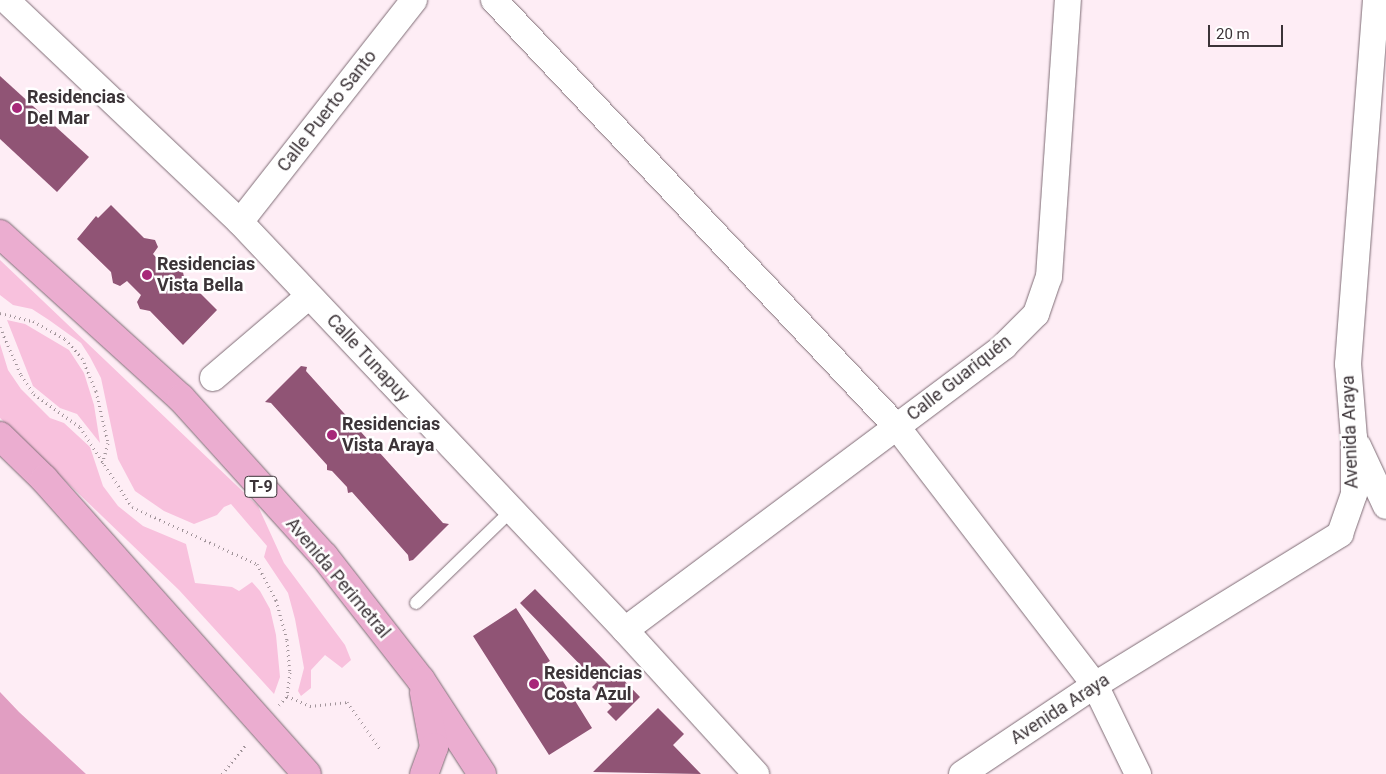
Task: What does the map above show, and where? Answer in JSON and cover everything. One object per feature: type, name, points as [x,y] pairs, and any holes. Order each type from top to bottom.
[{"type":"main road","name":"Avenida Perimetral","points":[[0,234],[181,398],[324,556],[421,680],[482,774]]},
{"type":"main road","points":[[0,436],[44,479],[307,774]]},
{"type":"main road","name":"T-9","points":[[421,680],[434,748],[424,774]]},
{"type":"street","name":"Calle Tunapuy","points":[[6,0],[240,222],[625,630],[756,774]]},
{"type":"street","name":"Calle Puerto Santo","points":[[240,222],[414,0]]},
{"type":"street","points":[[494,0],[897,427],[1095,685],[1138,774]]},
{"type":"street","name":"Calle Guariquén","points":[[625,630],[1004,346],[1036,314],[1049,277],[1068,0]]},
{"type":"street","name":"Avenida Araya","points":[[962,774],[1095,685],[1340,534],[1354,494],[1354,438],[1348,364],[1378,99],[1376,0]]},
{"type":"street","points":[[213,378],[310,296]]},
{"type":"street","points":[[1354,438],[1386,506]]},
{"type":"lane","points":[[416,603],[512,510]]},
{"type":"path","points":[[0,312],[33,321],[64,338],[82,358],[96,391],[108,443],[102,465]]},
{"type":"path","points":[[0,327],[21,375],[34,394],[80,427],[102,465],[132,507],[257,564],[276,600],[287,640],[290,672],[286,696],[310,706],[347,702],[380,750]]},
{"type":"shaded area","points":[[0,260],[258,506],[284,563],[345,645],[351,660],[342,668],[325,655],[311,670],[311,688],[301,696],[298,691],[304,668],[295,619],[288,593],[264,557],[267,546],[231,504],[224,507],[217,515],[194,524],[164,511],[135,491],[118,459],[101,378],[90,357],[81,343],[49,320],[32,309],[13,305],[0,295]]},
{"type":"shaded area","points":[[7,320],[25,324],[69,350],[84,373],[94,405],[100,443],[77,414],[60,408],[33,386]]},
{"type":"shaded area","points":[[0,344],[8,370],[21,389],[50,418],[64,423],[90,447],[103,486],[118,506],[143,526],[186,544],[195,583],[232,587],[239,591],[252,582],[260,591],[270,609],[276,635],[280,677],[274,694],[179,590],[0,418]]},
{"type":"shaded area","points":[[0,692],[19,712],[86,774],[0,774]]},
{"type":"building","name":"Residencias Del Mar","points":[[0,76],[89,157],[57,192],[0,139]]},
{"type":"building","name":"Residencias Vista Bella","points":[[111,205],[144,238],[155,240],[158,247],[153,254],[167,269],[175,264],[182,267],[184,277],[217,310],[183,345],[150,311],[140,309],[137,302],[141,295],[127,281],[120,286],[113,283],[111,272],[77,239],[96,216],[98,218]]},
{"type":"building","name":"Residencias Vista Araya","points":[[301,366],[307,367],[306,371],[443,523],[449,524],[413,560],[409,561],[408,555],[352,492],[348,493],[347,487],[332,471],[327,470],[327,465],[271,403],[265,402]]},
{"type":"building","points":[[535,589],[640,697],[616,721],[607,712],[612,707],[592,687],[597,682],[520,603]]},
{"type":"building","name":"Residencias Costa Azul","points":[[516,608],[550,661],[545,664],[554,679],[559,675],[592,728],[549,755],[473,636]]},
{"type":"building","points":[[658,708],[684,734],[673,745],[701,774],[593,772]]},
{"type":"place","name":"Residencias Del Mar","points":[[17,108]]},
{"type":"place","name":"Residencias Vista Bella","points":[[147,275]]},
{"type":"place","name":"Residencias Vista Araya","points":[[332,435]]},
{"type":"place","name":"Residencias Costa Azul","points":[[534,684]]}]
